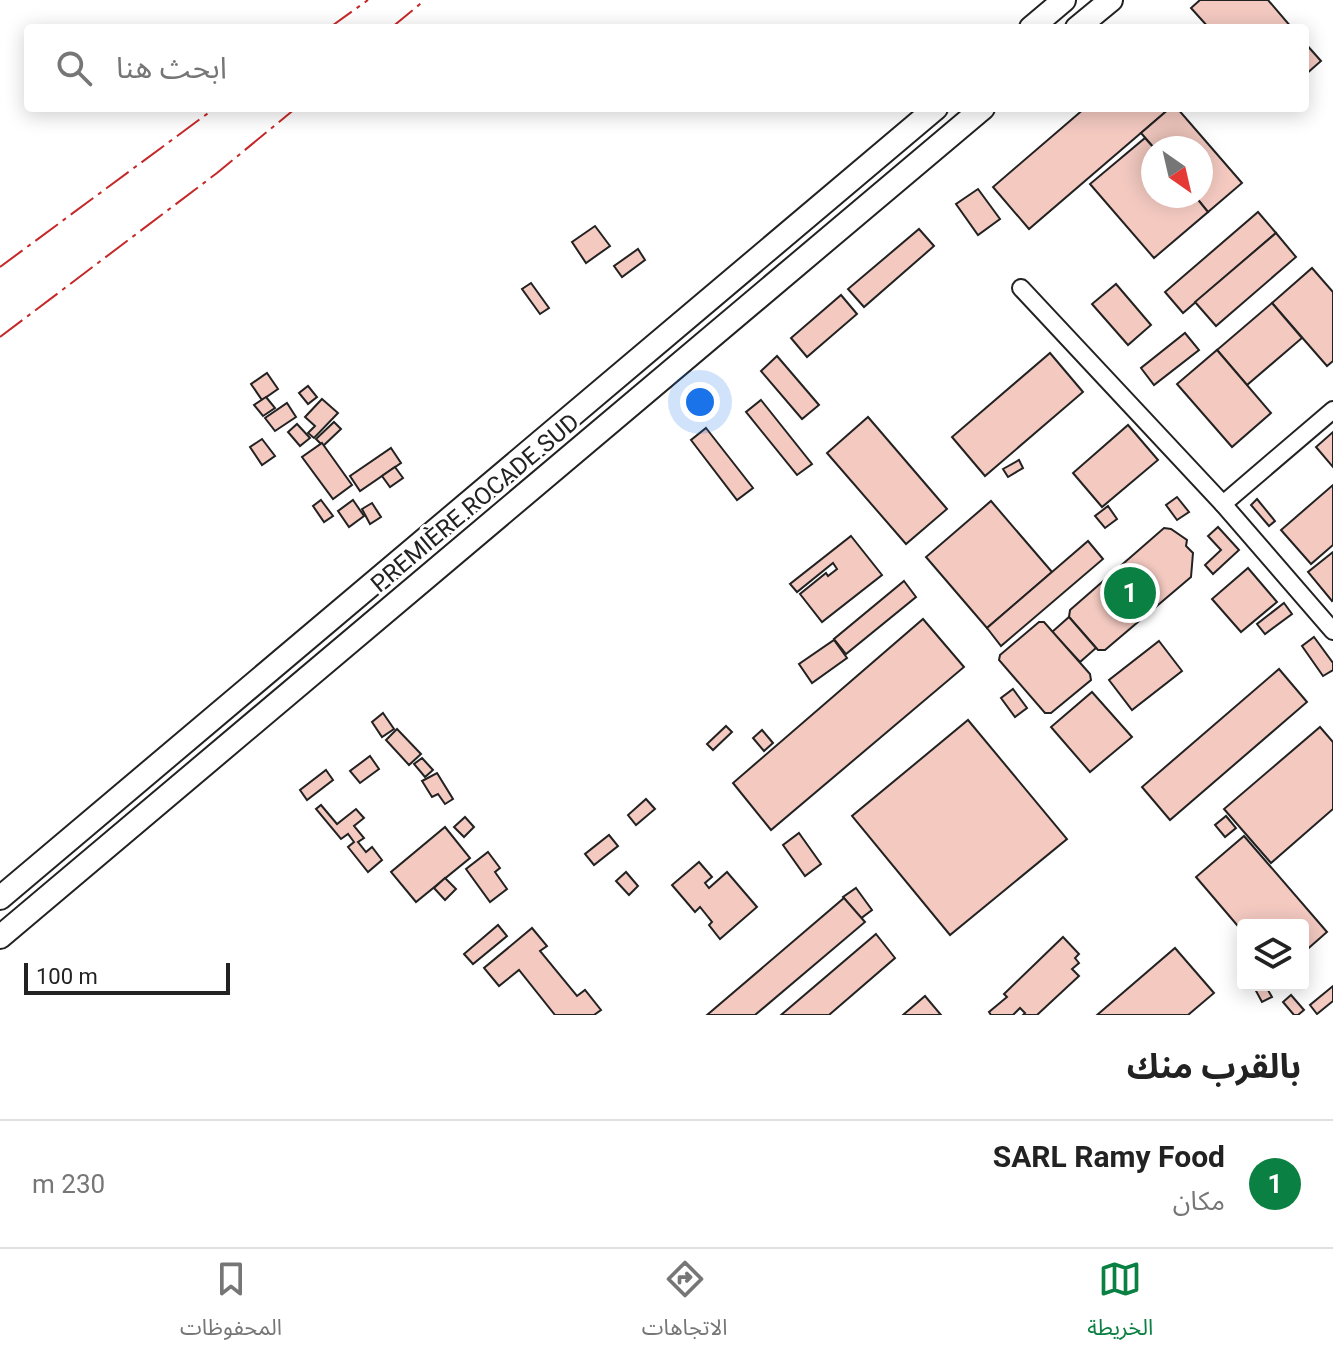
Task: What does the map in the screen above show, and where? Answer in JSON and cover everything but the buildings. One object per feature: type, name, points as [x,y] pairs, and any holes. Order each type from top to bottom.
[{"type":"highway","points":[[1036,24],[1064,0]]},
{"type":"highway","points":[[1082,24],[1111,0]]},
{"type":"highway","name":"PREMIÈRE ROCADE SUD","points":[[0,898],[931,112]]},
{"type":"highway","name":"PREMIÈRE ROCADE SUD","points":[[0,937],[978,112]]},
{"type":"lane","points":[[1021,288],[1223,504],[1333,631]]},
{"type":"lane","points":[[1223,504],[1333,410]]},
{"type":"power","points":[[335,24],[368,0]]},
{"type":"power","points":[[396,24],[425,0]]},
{"type":"power","points":[[0,267],[210,112]]},
{"type":"power","points":[[0,337],[217,173],[291,112]]},
{"type":"place","name":"SARL Ramy Food","points":[[1130,593]]}]
